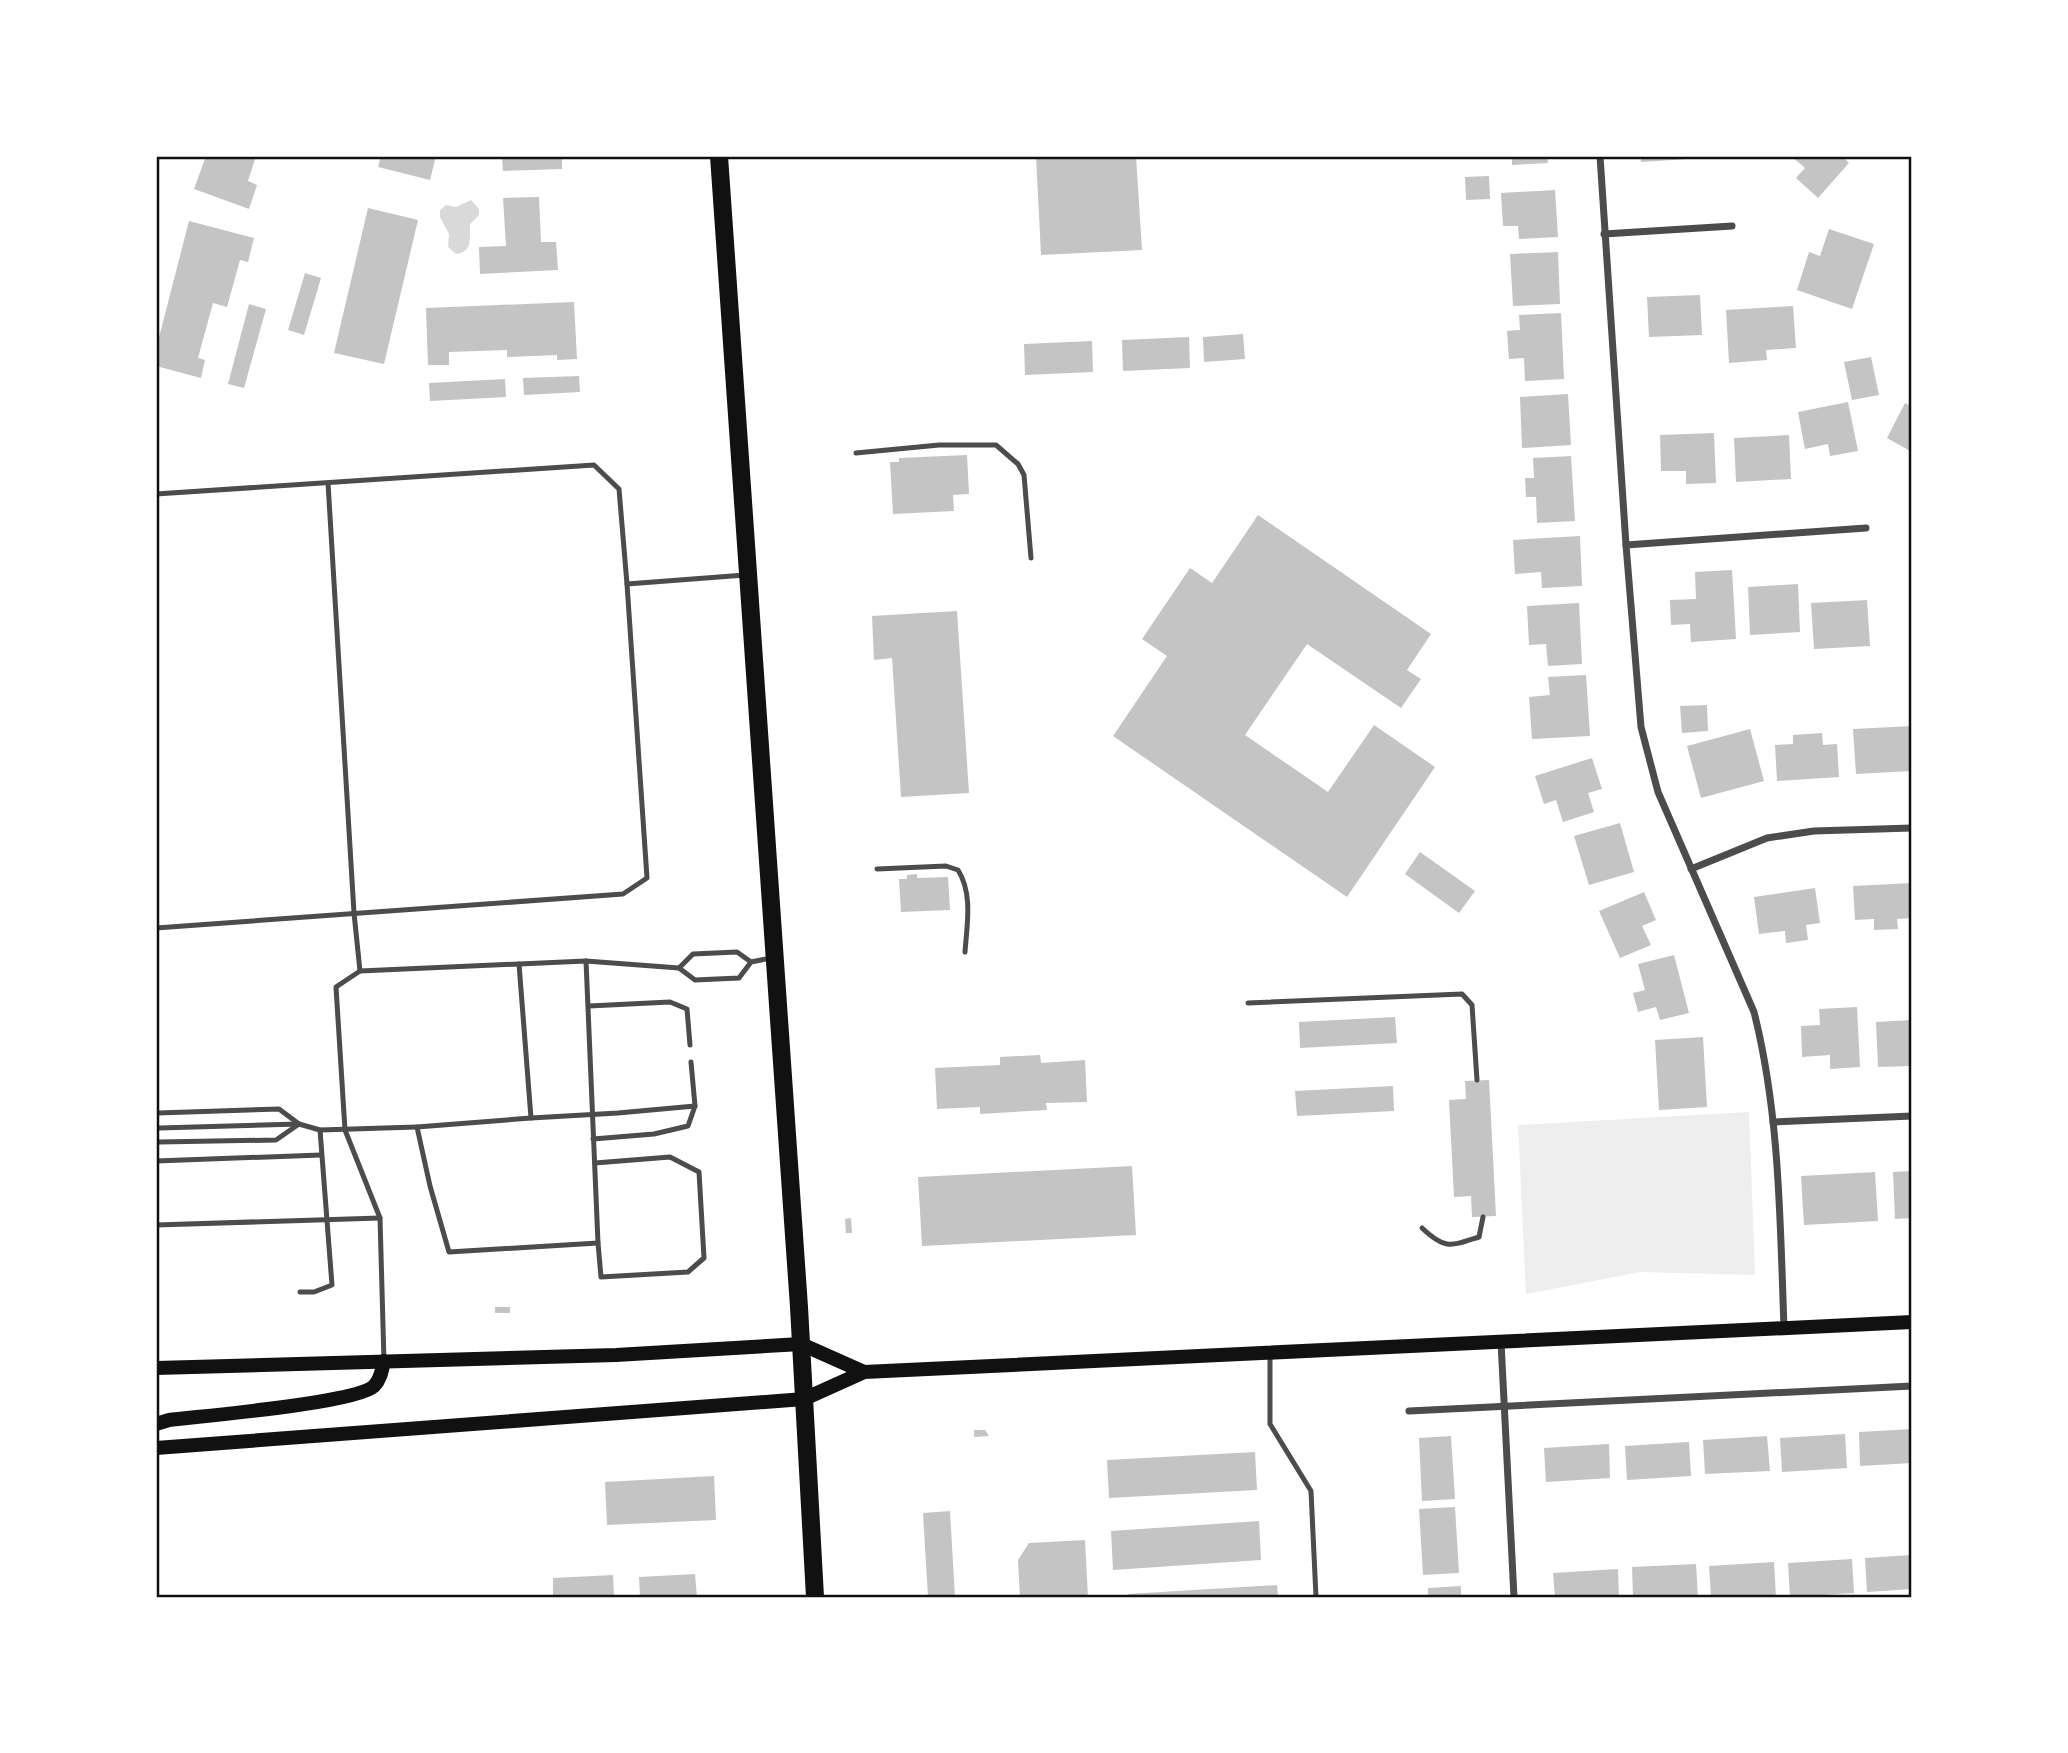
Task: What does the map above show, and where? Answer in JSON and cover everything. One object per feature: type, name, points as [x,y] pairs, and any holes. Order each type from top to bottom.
[{"type":"main road","points":[[719,156],[801,1344],[815,1597]]},
{"type":"main road","points":[[156,1448],[804,1399],[864,1372],[1912,1322]]},
{"type":"main road","points":[[156,1368],[616,1355],[801,1344],[864,1372]]},
{"type":"main road","points":[[156,1424],[358,1394],[373,1387],[379,1379],[384,1361]]},
{"type":"street","points":[[1600,156],[1641,727],[1658,792],[1754,1012],[1762,1045],[1773,1122],[1784,1328]]},
{"type":"street","points":[[1604,234],[1732,226]]},
{"type":"street","points":[[1626,545],[1866,528]]},
{"type":"street","points":[[1691,869],[1767,838],[1814,831],[1912,828]]},
{"type":"street","points":[[1773,1122],[1912,1116]]},
{"type":"street","points":[[1501,1342],[1514,1597]]},
{"type":"street","points":[[1409,1411],[1912,1386]]},
{"type":"lane","points":[[856,453],[939,445],[996,445],[1018,464],[1024,475],[1031,558]]},
{"type":"lane","points":[[156,494],[594,465],[619,489],[647,878],[623,894],[156,928]]},
{"type":"lane","points":[[328,483],[354,913],[360,971]]},
{"type":"lane","points":[[627,584],[748,574]]},
{"type":"lane","points":[[877,869],[946,866],[958,870],[965,881],[968,898],[965,951]]},
{"type":"lane","points":[[679,968],[693,954],[737,952],[751,962]]},
{"type":"lane","points":[[384,1361],[380,1218],[345,1130],[336,987],[360,971],[586,961],[679,968],[695,980],[739,978],[751,962],[774,957]]},
{"type":"lane","points":[[586,961],[593,1139],[601,1277],[688,1272],[704,1258],[699,1172],[670,1157],[595,1163]]},
{"type":"lane","points":[[519,964],[531,1118]]},
{"type":"lane","points":[[1248,1003],[1462,994],[1472,1005],[1477,1080]]},
{"type":"lane","points":[[589,1006],[670,1002],[687,1009],[690,1045]]},
{"type":"lane","points":[[593,1139],[654,1134],[688,1126],[695,1106],[691,1062]]},
{"type":"lane","points":[[159,1128],[299,1124],[320,1130],[345,1130],[695,1106]]},
{"type":"lane","points":[[158,1113],[279,1109],[299,1124]]},
{"type":"lane","points":[[159,1142],[275,1140],[299,1124]]},
{"type":"lane","points":[[417,1127],[449,1252],[598,1243]]},
{"type":"lane","points":[[300,1292],[314,1292],[332,1285],[320,1130]]},
{"type":"lane","points":[[156,1161],[321,1155]]},
{"type":"lane","points":[[1422,1228],[1434,1240],[1451,1246],[1479,1237],[1483,1217]]},
{"type":"lane","points":[[156,1226],[380,1218]]},
{"type":"lane","points":[[1270,1353],[1270,1424],[1311,1491],[1316,1597]]},
{"type":"shaded area","points":[[471,200],[479,209],[479,215],[470,224],[468,247],[462,253],[456,254],[448,247],[449,234],[440,217],[440,210],[446,205],[456,207]]},
{"type":"shaded area","points":[[1749,1112],[1755,1275],[1640,1272],[1526,1294],[1518,1125]]},
{"type":"building","points":[[206,156],[256,156],[248,181],[257,185],[249,209],[194,189]]},
{"type":"building","points":[[381,156],[436,156],[430,180],[378,167]]},
{"type":"building","points":[[502,156],[562,156],[562,169],[503,171]]},
{"type":"building","points":[[1036,156],[1136,156],[1142,250],[1041,255]]},
{"type":"building","points":[[1512,156],[1547,156],[1548,163],[1512,165]]},
{"type":"building","points":[[1641,156],[1704,156],[1704,158],[1641,162]]},
{"type":"building","points":[[1791,156],[1842,156],[1849,163],[1818,198],[1796,178],[1805,168]]},
{"type":"building","points":[[1489,176],[1490,199],[1466,200],[1465,177]]},
{"type":"building","points":[[1555,190],[1558,237],[1519,239],[1518,226],[1503,226],[1501,193]]},
{"type":"building","points":[[539,197],[541,242],[556,242],[558,270],[480,274],[479,247],[506,246],[503,198]]},
{"type":"building","points":[[368,208],[418,220],[384,364],[334,353]]},
{"type":"building","points":[[189,221],[254,238],[248,262],[240,260],[227,307],[213,303],[198,358],[205,360],[201,378],[156,366],[156,349]]},
{"type":"building","points":[[1829,229],[1874,244],[1852,309],[1797,290],[1809,252],[1820,256]]},
{"type":"building","points":[[1558,252],[1560,304],[1513,306],[1510,254]]},
{"type":"building","points":[[305,273],[321,278],[304,335],[288,330]]},
{"type":"building","points":[[1700,295],[1702,335],[1649,337],[1647,297]]},
{"type":"building","points":[[574,302],[577,359],[557,360],[557,355],[507,357],[507,350],[449,352],[449,365],[428,365],[426,308]]},
{"type":"building","points":[[249,304],[266,309],[244,388],[228,384]]},
{"type":"building","points":[[1793,306],[1796,348],[1766,350],[1767,360],[1729,363],[1726,310]]},
{"type":"building","points":[[1561,313],[1564,379],[1525,381],[1524,358],[1509,359],[1507,331],[1520,330],[1519,315]]},
{"type":"building","points":[[1243,334],[1245,359],[1204,362],[1203,337]]},
{"type":"building","points":[[1189,337],[1190,368],[1123,371],[1122,340]]},
{"type":"building","points":[[1092,341],[1093,372],[1025,375],[1024,344]]},
{"type":"building","points":[[1871,357],[1879,395],[1852,400],[1844,362]]},
{"type":"building","points":[[579,376],[580,392],[524,395],[523,378]]},
{"type":"building","points":[[505,379],[506,397],[430,401],[429,383]]},
{"type":"building","points":[[1568,394],[1571,445],[1522,448],[1520,397]]},
{"type":"building","points":[[1848,402],[1858,451],[1830,456],[1828,444],[1805,449],[1798,412]]},
{"type":"building","points":[[1905,403],[1912,407],[1912,452],[1887,438]]},
{"type":"building","points":[[1714,433],[1716,483],[1686,484],[1686,471],[1661,471],[1660,435]]},
{"type":"building","points":[[1789,435],[1791,479],[1736,482],[1734,438]]},
{"type":"building","points":[[967,455],[969,494],[953,495],[954,511],[893,514],[890,462],[899,462],[899,458]]},
{"type":"building","points":[[1571,456],[1575,521],[1537,523],[1536,497],[1526,497],[1525,478],[1534,478],[1533,458]]},
{"type":"building","points":[[1258,515],[1431,634],[1407,670],[1421,679],[1401,708],[1307,644],[1245,735],[1328,792],[1374,725],[1435,767],[1347,897],[1113,736],[1167,656],[1142,639],[1190,568],[1212,583]]},
{"type":"building","points":[[1580,536],[1582,586],[1542,588],[1541,572],[1515,574],[1513,540]]},
{"type":"building","points":[[1732,570],[1736,639],[1691,642],[1690,624],[1671,625],[1670,600],[1696,599],[1695,572]]},
{"type":"building","points":[[1798,584],[1800,632],[1750,635],[1748,587]]},
{"type":"building","points":[[1867,600],[1870,646],[1814,649],[1811,603]]},
{"type":"building","points":[[1579,603],[1582,664],[1548,666],[1546,644],[1529,645],[1527,606]]},
{"type":"building","points":[[957,611],[969,793],[901,797],[892,658],[874,660],[872,616]]},
{"type":"building","points":[[1586,675],[1590,736],[1532,739],[1529,697],[1550,695],[1548,677]]},
{"type":"building","points":[[1707,705],[1708,731],[1682,733],[1680,706]]},
{"type":"building","points":[[1912,726],[1912,771],[1856,774],[1853,729]]},
{"type":"building","points":[[1750,729],[1764,781],[1701,798],[1687,746]]},
{"type":"building","points":[[1822,733],[1823,745],[1837,744],[1839,777],[1777,781],[1775,745],[1793,744],[1793,735]]},
{"type":"building","points":[[1592,758],[1602,789],[1588,793],[1594,812],[1563,822],[1556,800],[1544,804],[1535,776]]},
{"type":"building","points":[[1620,823],[1634,872],[1589,885],[1574,836]]},
{"type":"building","points":[[1420,852],[1475,891],[1459,913],[1405,874]]},
{"type":"building","points":[[917,874],[917,878],[948,877],[950,910],[901,912],[899,879],[907,879],[907,875]]},
{"type":"building","points":[[1912,883],[1912,918],[1897,919],[1898,929],[1874,930],[1874,919],[1855,920],[1853,886]]},
{"type":"building","points":[[1815,888],[1820,923],[1806,925],[1808,940],[1786,943],[1785,931],[1759,934],[1754,897]]},
{"type":"building","points":[[1644,892],[1656,920],[1642,926],[1651,945],[1620,958],[1599,911]]},
{"type":"building","points":[[1674,955],[1689,1013],[1660,1020],[1656,1007],[1638,1012],[1633,993],[1645,990],[1638,964]]},
{"type":"building","points":[[1857,1007],[1860,1067],[1830,1069],[1830,1055],[1802,1057],[1801,1026],[1820,1025],[1819,1009]]},
{"type":"building","points":[[1395,1017],[1397,1043],[1300,1048],[1299,1022]]},
{"type":"building","points":[[1912,1020],[1912,1066],[1878,1067],[1876,1022]]},
{"type":"building","points":[[1703,1037],[1707,1107],[1659,1110],[1655,1040]]},
{"type":"building","points":[[1040,1055],[1041,1063],[1085,1060],[1087,1102],[1046,1103],[1047,1110],[980,1114],[980,1107],[937,1109],[935,1068],[1000,1065],[1000,1057]]},
{"type":"building","points":[[1489,1080],[1496,1216],[1472,1217],[1471,1196],[1454,1197],[1449,1100],[1466,1099],[1465,1081]]},
{"type":"building","points":[[1393,1086],[1394,1111],[1297,1116],[1295,1091]]},
{"type":"building","points":[[1132,1166],[1136,1235],[922,1246],[918,1177]]},
{"type":"building","points":[[1912,1171],[1912,1218],[1895,1219],[1893,1172]]},
{"type":"building","points":[[1875,1172],[1878,1221],[1804,1225],[1801,1176]]},
{"type":"building","points":[[851,1218],[852,1233],[846,1233],[845,1219]]},
{"type":"building","points":[[495,1307],[510,1307],[510,1313],[495,1313]]},
{"type":"building","points":[[1912,1429],[1912,1463],[1860,1466],[1859,1432]]},
{"type":"building","points":[[974,1430],[985,1430],[989,1436],[974,1437]]},
{"type":"building","points":[[1845,1434],[1847,1468],[1782,1472],[1780,1438]]},
{"type":"building","points":[[1451,1436],[1455,1499],[1422,1501],[1419,1438]]},
{"type":"building","points":[[1767,1436],[1770,1471],[1705,1474],[1703,1440]]},
{"type":"building","points":[[1689,1442],[1691,1476],[1627,1480],[1625,1446]]},
{"type":"building","points":[[1609,1444],[1610,1478],[1546,1482],[1544,1448]]},
{"type":"building","points":[[1255,1452],[1257,1490],[1109,1498],[1107,1460]]},
{"type":"building","points":[[714,1476],[716,1520],[607,1525],[605,1482]]},
{"type":"building","points":[[1455,1507],[1459,1573],[1423,1575],[1419,1509]]},
{"type":"building","points":[[950,1511],[955,1597],[928,1597],[923,1513]]},
{"type":"building","points":[[1259,1521],[1261,1560],[1113,1570],[1111,1531]]},
{"type":"building","points":[[1085,1540],[1088,1597],[1020,1597],[1018,1560],[1029,1543]]},
{"type":"building","points":[[1912,1555],[1912,1589],[1867,1592],[1865,1558]]},
{"type":"building","points":[[1852,1559],[1854,1593],[1790,1597],[1788,1563]]},
{"type":"building","points":[[1774,1562],[1776,1597],[1711,1597],[1709,1566]]},
{"type":"building","points":[[1696,1564],[1698,1597],[1633,1597],[1632,1567]]},
{"type":"building","points":[[1618,1569],[1619,1597],[1555,1597],[1553,1573]]},
{"type":"building","points":[[695,1574],[697,1597],[640,1597],[639,1577]]},
{"type":"building","points":[[613,1575],[614,1597],[553,1597],[553,1578]]},
{"type":"building","points":[[1277,1585],[1278,1597],[1129,1597],[1128,1594]]},
{"type":"building","points":[[1461,1586],[1461,1597],[1428,1597],[1428,1588]]}]
